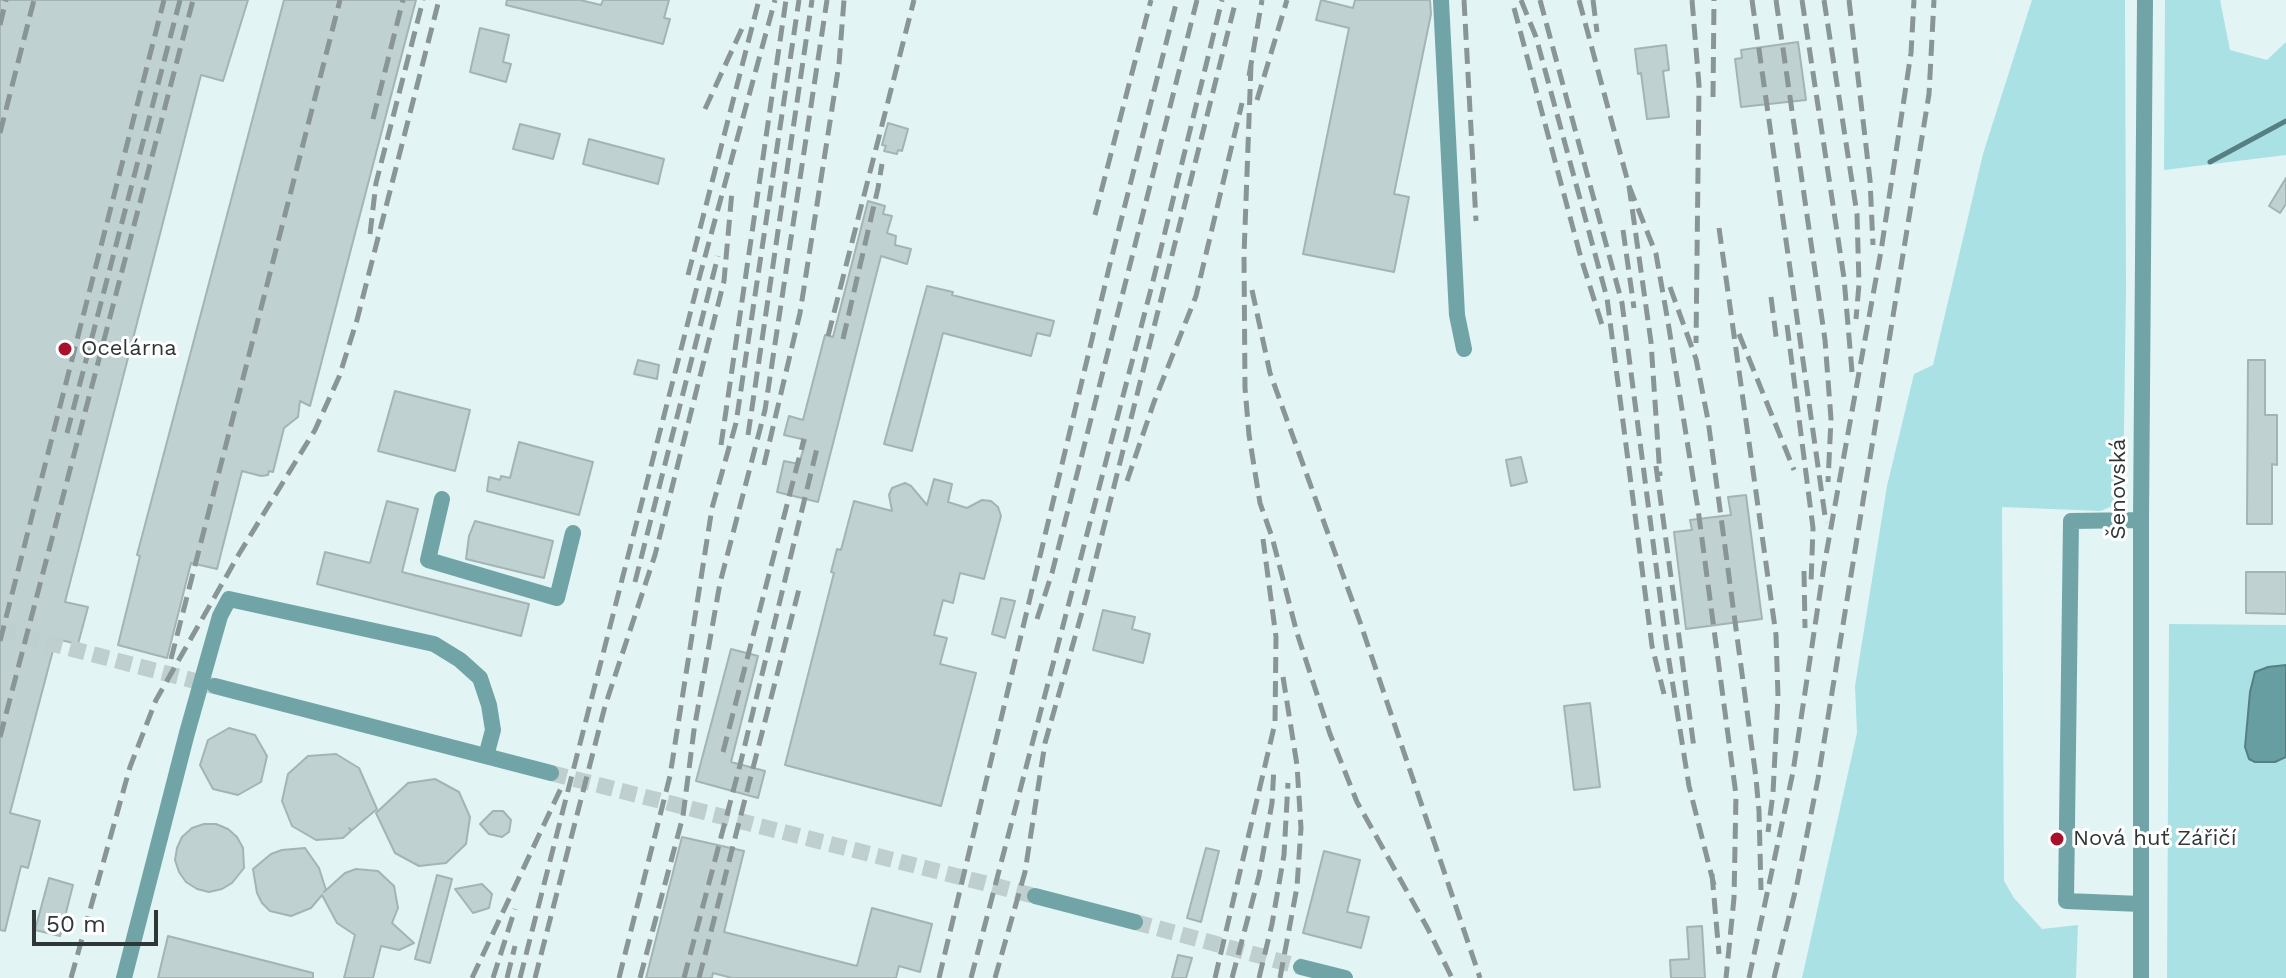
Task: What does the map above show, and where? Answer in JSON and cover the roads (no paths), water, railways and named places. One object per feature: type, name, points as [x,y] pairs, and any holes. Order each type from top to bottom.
[{"type":"street","name":"Šenovská","points":[[2141,978],[2145,0]]},
{"type":"street","points":[[1441,1],[1457,315],[1464,349]]},
{"type":"street","points":[[442,499],[428,560],[557,598],[573,533]]},
{"type":"street","points":[[2141,520],[2071,521],[2066,901],[2141,904]]},
{"type":"street","points":[[124,978],[187,733],[220,616],[229,599],[434,644],[460,660],[480,678],[493,730],[486,756]]},
{"type":"street","points":[[215,686],[551,773]]},
{"type":"street","points":[[1035,896],[1135,922]]},
{"type":"street","points":[[1301,967],[1345,978]]},
{"type":"waterway","points":[[2210,162],[2286,121]]},
{"type":"tunnel","points":[[0,630],[214,686]]},
{"type":"tunnel","points":[[551,773],[1035,896]]},
{"type":"tunnel","points":[[1135,922],[1301,967]]},
{"type":"railway","points":[[0,25],[6,0]]},
{"type":"railway","points":[[0,133],[34,0]]},
{"type":"railway","points":[[0,641],[164,0]]},
{"type":"railway","points":[[67,433],[180,0]]},
{"type":"railway","points":[[0,737],[193,0]]},
{"type":"railway","points":[[171,659],[340,0]]},
{"type":"railway","points":[[373,119],[403,0]]},
{"type":"railway","points":[[370,234],[376,183],[423,0]]},
{"type":"railway","points":[[71,978],[130,767],[156,700],[239,554],[315,430],[339,377],[357,320],[439,0]]},
{"type":"railway","points":[[688,275],[759,0]]},
{"type":"railway","points":[[520,978],[700,275],[775,0]]},
{"type":"railway","points":[[721,445],[786,0]]},
{"type":"railway","points":[[619,978],[670,776],[712,508],[736,423],[799,0]]},
{"type":"railway","points":[[748,435],[812,0]]},
{"type":"railway","points":[[640,978],[683,816],[694,730],[720,583],[765,410],[827,0]]},
{"type":"railway","points":[[764,465],[800,313],[839,64],[844,0]]},
{"type":"railway","points":[[828,336],[914,0]]},
{"type":"railway","points":[[1095,215],[1151,0]]},
{"type":"railway","points":[[939,978],[1109,268],[1177,0]]},
{"type":"railway","points":[[1037,619],[1052,573],[1197,0]]},
{"type":"railway","points":[[971,978],[1152,285],[1222,0]]},
{"type":"railway","points":[[995,978],[1025,872],[1045,743],[1086,598],[1236,0]]},
{"type":"railway","points":[[1249,76],[1262,0]]},
{"type":"railway","points":[[1257,100],[1287,0]]},
{"type":"railway","points":[[1464,0],[1476,221]]},
{"type":"railway","points":[[1521,0],[1536,37],[1607,298],[1652,646],[1664,694]]},
{"type":"railway","points":[[1540,0],[1622,303],[1666,642],[1689,786],[1714,885]]},
{"type":"railway","points":[[1579,0],[1629,186],[1651,342],[1660,476]]},
{"type":"railway","points":[[1593,0],[1597,32]]},
{"type":"railway","points":[[1692,0],[1699,85],[1696,343]]},
{"type":"railway","points":[[1713,97],[1714,0]]},
{"type":"railway","points":[[1752,0],[1826,523]]},
{"type":"railway","points":[[1776,0],[1825,340],[1831,419],[1828,482]]},
{"type":"railway","points":[[1802,0],[1844,278],[1852,372]]},
{"type":"railway","points":[[1824,0],[1857,214],[1859,284],[1856,319]]},
{"type":"railway","points":[[1849,0],[1870,180],[1873,245]]},
{"type":"railway","points":[[1749,978],[1793,772],[1824,566],[1881,251],[1911,53],[1914,0]]},
{"type":"railway","points":[[1774,978],[1818,779],[1929,94],[1934,0]]},
{"type":"railway","points":[[1514,8],[1581,258],[1603,328]]},
{"type":"railway","points":[[705,109],[745,22]]},
{"type":"railway","points":[[1251,65],[1244,255],[1245,388],[1260,503],[1297,633],[1330,734],[1357,802],[1452,978]]},
{"type":"railway","points":[[1127,481],[1196,296],[1242,103]]},
{"type":"railway","points":[[843,339],[882,164]]},
{"type":"railway","points":[[1629,186],[1656,254],[1668,322],[1698,509],[1736,795],[1734,898],[1726,978]]},
{"type":"railway","points":[[535,978],[605,706],[655,555],[724,281],[732,191]]},
{"type":"railway","points":[[1719,228],[1776,635],[1778,696],[1768,832]]},
{"type":"railway","points":[[1623,230],[1634,308]]},
{"type":"railway","points":[[635,582],[718,256]]},
{"type":"railway","points":[[1670,287],[1696,359],[1708,420],[1756,778],[1761,890]]},
{"type":"railway","points":[[1252,290],[1270,373],[1360,622],[1480,978]]},
{"type":"railway","points":[[1771,297],[1777,344]]},
{"type":"railway","points":[[1787,325],[1813,528],[1811,583]]},
{"type":"railway","points":[[1739,334],[1794,470]]},
{"type":"railway","points":[[723,752],[804,439]]},
{"type":"railway","points":[[684,978],[740,765],[818,444]]},
{"type":"railway","points":[[1656,466],[1694,748]]},
{"type":"railway","points":[[1215,978],[1275,723],[1276,637],[1263,539]]},
{"type":"railway","points":[[1804,571],[1805,628]]},
{"type":"railway","points":[[699,978],[799,589]]},
{"type":"railway","points":[[1280,978],[1297,887],[1301,828],[1297,765],[1283,677]]},
{"type":"railway","points":[[1232,978],[1259,876],[1272,803],[1274,767]]},
{"type":"railway","points":[[1259,978],[1284,855],[1288,783]]},
{"type":"railway","points":[[472,978],[562,786]]},
{"type":"railway","points":[[1712,874],[1719,954]]},
{"type":"railway","points":[[493,978],[515,909]]},
{"type":"railway","points":[[507,978],[515,946]]},
{"type":"place","name":"Ocelárna","points":[[65,349]]},
{"type":"place","name":"Nová huť Zářičí","points":[[2057,839]]}]
